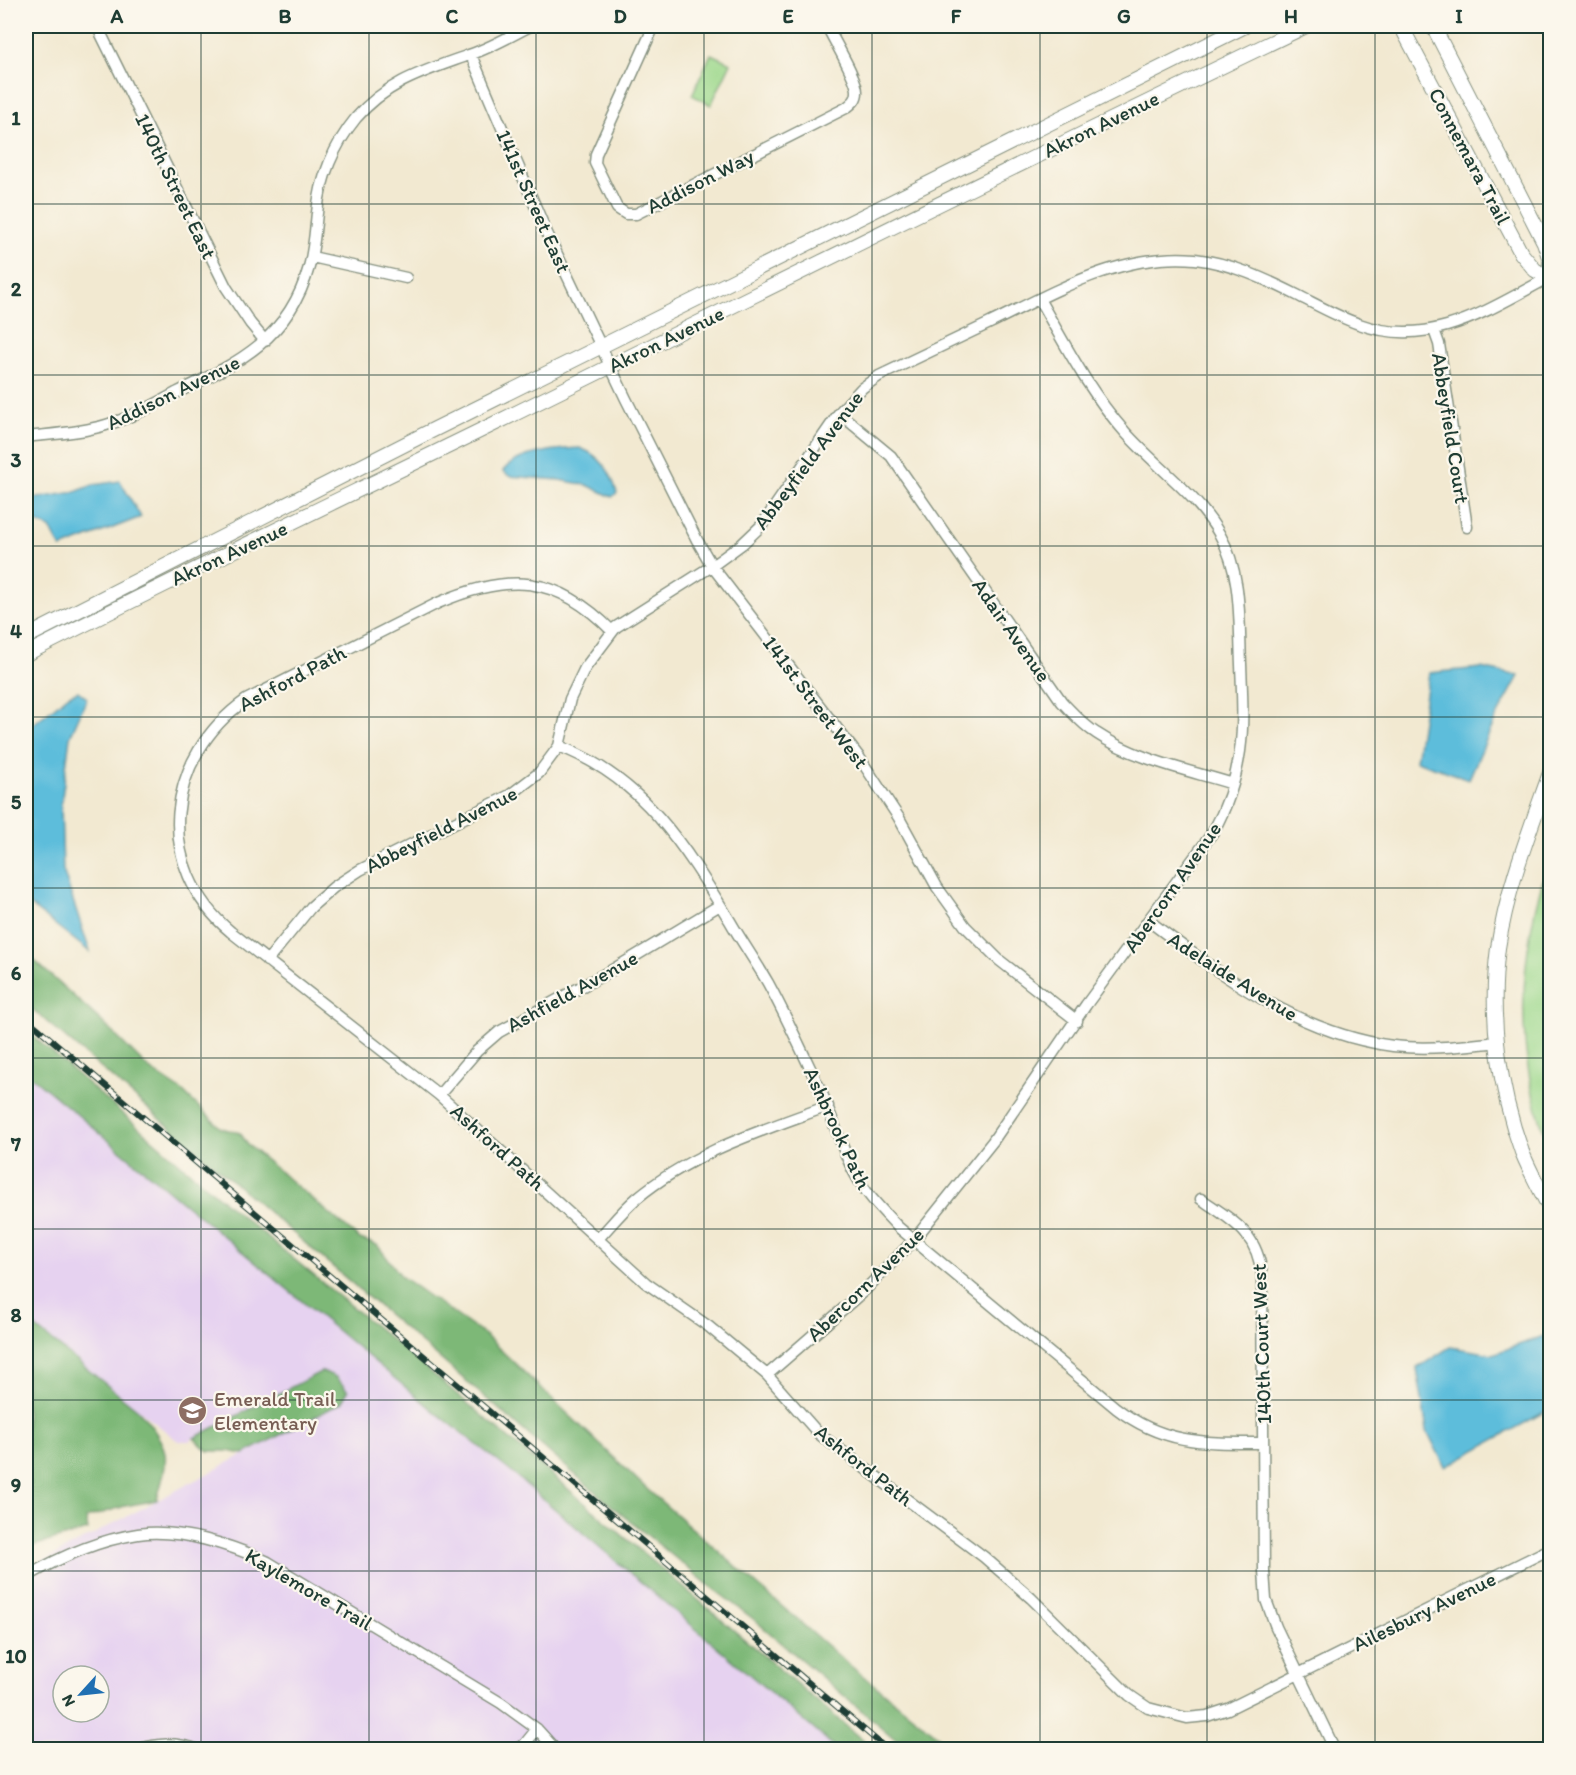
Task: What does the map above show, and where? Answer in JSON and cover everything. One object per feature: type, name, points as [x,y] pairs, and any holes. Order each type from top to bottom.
[{"type":"street","name":"140th Street East","points":[[97,26],[226,287],[265,341]]},
{"type":"street","name":"Addison Avenue","points":[[26,437],[88,429],[120,420],[230,367],[265,341],[295,302],[305,280],[312,257],[318,202],[324,176],[337,146],[355,119],[376,99],[402,80],[418,72],[471,55],[530,26]]},
{"type":"street","name":"Addison Way","points":[[654,26],[596,154],[595,163],[617,208],[626,214],[636,214],[846,108],[854,101],[857,91],[854,80],[827,26]]},
{"type":"street","name":"Akron Avenue","points":[[26,637],[601,346],[1245,26]]},
{"type":"street","name":"Akron Avenue","points":[[26,654],[176,578],[334,503],[1110,120],[1306,26]]},
{"type":"street","name":"Connemara Trail","points":[[1401,26],[1521,253],[1535,270],[1550,279]]},
{"type":"street","name":"Connemara Trail","points":[[1433,26],[1544,242],[1550,260],[1550,279]]},
{"type":"street","name":"141st Street East","points":[[471,55],[513,159],[601,346]]},
{"type":"street","points":[[312,257],[406,278]]},
{"type":"street","name":"Abbeyfield Avenue","points":[[267,961],[311,907],[334,887],[360,870],[520,789],[539,773],[559,746],[570,699],[577,683],[594,654],[612,631],[712,566],[742,544],[762,525],[839,413],[862,388],[879,376],[1039,299],[1101,272],[1133,263],[1163,259],[1195,259],[1229,266],[1260,277],[1360,324],[1384,330],[1409,332],[1434,330],[1458,324],[1550,279]]},
{"type":"street","name":"Abercorn Avenue","points":[[767,1375],[866,1290],[913,1241],[993,1142],[1086,1005],[1213,832],[1222,816],[1233,784],[1242,733],[1239,611],[1234,571],[1222,538],[1207,514],[1182,487],[1142,452],[1095,396],[1039,299]]},
{"type":"street","name":"Abbeyfield Court","points":[[1434,330],[1439,344],[1467,527]]},
{"type":"street","name":"141st Street West","points":[[601,346],[712,566],[859,757],[899,818],[937,887],[965,926],[999,960],[1077,1021]]},
{"type":"street","name":"Adair Avenue","points":[[839,413],[891,456],[1062,702],[1078,719],[1095,733],[1134,753],[1233,784]]},
{"type":"street","name":"Ashford Path","points":[[612,631],[576,600],[558,592],[525,583],[499,583],[438,603],[259,693],[224,717],[206,738],[187,771],[178,807],[177,830],[189,877],[204,903],[217,921],[439,1095],[646,1283],[708,1326],[767,1375],[819,1434],[984,1557],[1031,1598],[1129,1695],[1148,1708],[1186,1718],[1207,1716],[1228,1709],[1298,1673]]},
{"type":"street","name":"Ashbrook Path","points":[[559,746],[601,766],[634,791],[676,837],[767,982],[828,1106],[856,1175],[882,1211],[913,1241],[1116,1408],[1140,1425],[1168,1436],[1197,1442],[1263,1443]]},
{"type":"street","points":[[1551,773],[1521,855],[1501,932],[1495,989],[1498,1042],[1504,1085],[1522,1152],[1551,1209]]},
{"type":"street","name":"Ashfield Avenue","points":[[439,1095],[477,1051],[511,1024],[603,975],[720,904]]},
{"type":"street","name":"Adelaide Avenue","points":[[1149,921],[1264,1000],[1325,1030],[1359,1040],[1422,1048],[1498,1042]]},
{"type":"street","points":[[598,1239],[635,1199],[682,1166],[733,1142],[828,1106]]},
{"type":"street","name":"140th Court West","points":[[1201,1199],[1244,1230],[1259,1256],[1262,1276],[1266,1600],[1276,1627],[1335,1749]]},
{"type":"street","name":"Kaylemore Trail","points":[[26,1577],[78,1550],[139,1533],[196,1538],[241,1549],[268,1562],[491,1697],[537,1729],[556,1749]]},
{"type":"street","name":"Ailesbury Avenue","points":[[1298,1673],[1551,1549]]},
{"type":"street","points":[[514,1749],[524,1745],[537,1729]]},
{"type":"street","points":[[135,1749],[158,1743],[178,1743],[199,1749]]},
{"type":"shaded area","name":"Emerald Trail Elementary","points":[[26,1072],[459,1432],[509,1470],[837,1749],[26,1749],[26,1570],[341,1403],[348,1391],[322,1371],[189,1441],[178,1441],[26,1320]]},
{"type":"green space","points":[[711,54],[731,63],[711,105],[692,95]]},
{"type":"green space","points":[[1550,857],[1550,1148],[1529,1076],[1524,1003],[1531,929]]},
{"type":"green space","points":[[26,953],[100,1020],[148,1068],[181,1090],[221,1128],[240,1133],[248,1145],[360,1239],[377,1245],[402,1277],[486,1336],[648,1490],[847,1663],[954,1749],[907,1749],[752,1618],[620,1513],[26,1004]]},
{"type":"green space","points":[[26,1030],[227,1204],[438,1378],[873,1749],[837,1749],[509,1470],[434,1411],[26,1072]]},
{"type":"green space","points":[[26,1320],[138,1410],[159,1439],[164,1449],[165,1461],[157,1500],[125,1506],[86,1518],[88,1530],[26,1548]]},
{"type":"green space","points":[[322,1371],[336,1377],[348,1391],[341,1403],[244,1454],[208,1451],[194,1438]]},
{"type":"water","points":[[580,448],[594,455],[608,471],[617,493],[612,497],[587,485],[509,476],[503,471],[509,465],[528,456]]},
{"type":"water","points":[[120,481],[141,517],[61,548],[50,528],[26,518],[26,497],[32,499],[75,492],[93,485]]},
{"type":"water","points":[[1481,668],[1519,676],[1495,720],[1469,779],[1416,761],[1429,673]]},
{"type":"water","points":[[78,691],[87,698],[70,737],[61,805],[63,870],[90,952],[26,902],[26,730],[69,695]]},
{"type":"water","points":[[1544,1336],[1550,1345],[1550,1409],[1445,1467],[1427,1431],[1417,1368],[1450,1347],[1493,1354]]},
{"type":"railway","points":[[26,1018],[888,1750]]},
{"type":"place","name":"Emerald Trail Elementary","points":[[193,1410]]}]
